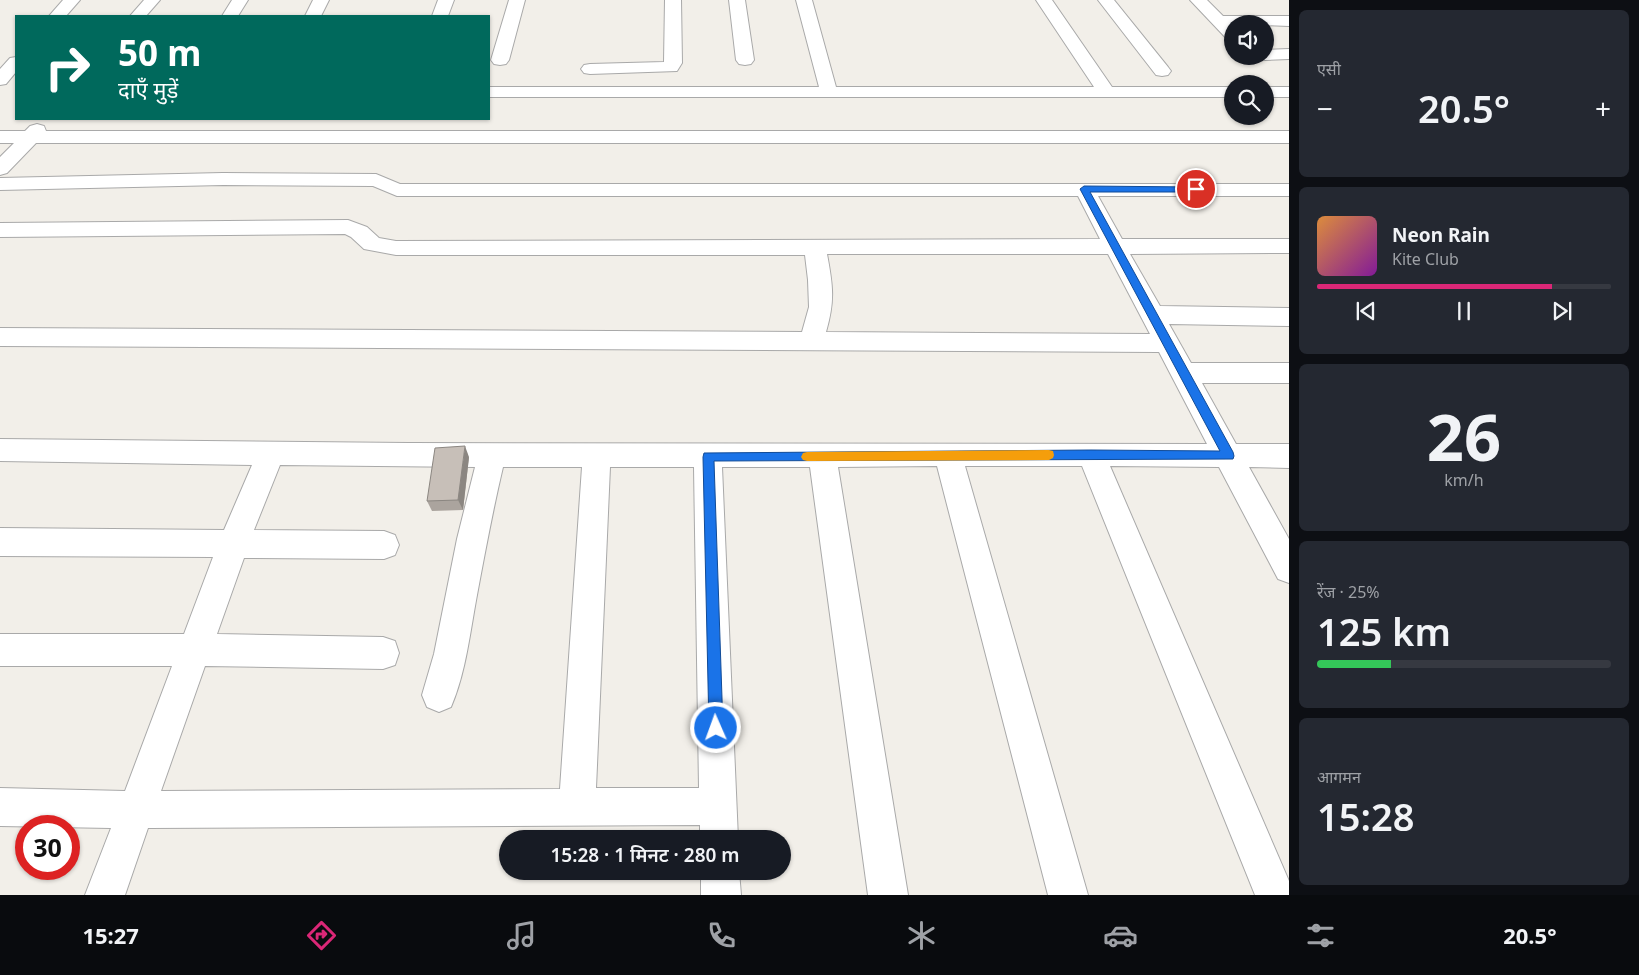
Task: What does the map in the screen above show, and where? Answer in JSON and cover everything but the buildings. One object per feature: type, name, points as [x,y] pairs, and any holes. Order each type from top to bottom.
[{"type":"street","points":[[59,15],[72,0]]},
{"type":"street","points":[[139,15],[152,0]]},
{"type":"street","points":[[231,15],[240,0]]},
{"type":"street","points":[[314,15],[321,0]]},
{"type":"street","points":[[440,15],[446,0]]},
{"type":"street","points":[[500,60],[516,0]]},
{"type":"street","points":[[590,69],[671,67],[673,63],[673,0]]},
{"type":"street","points":[[737,0],[745,60]]},
{"type":"street","points":[[804,0],[828,92]]},
{"type":"street","points":[[1044,0],[1107,92]]},
{"type":"street","points":[[1106,0],[1162,70]]},
{"type":"street","points":[[1198,0],[1224,26]]},
{"type":"street","points":[[1219,21],[1289,21]]},
{"type":"street","points":[[1274,54],[1289,54]]},
{"type":"street","points":[[3,88],[15,64]]},
{"type":"street","points":[[490,92],[1224,92]]},
{"type":"street","points":[[1274,92],[1289,92]]},
{"type":"street","points":[[0,169],[45,120]]},
{"type":"street","points":[[222,179],[259,120]]},
{"type":"street","points":[[0,137],[1289,137]]},
{"type":"street","points":[[0,184],[222,179],[376,180],[397,190],[1289,190]]},
{"type":"street","points":[[1084,189],[1169,343],[1289,569]]},
{"type":"street","points":[[0,230],[348,227],[359,232],[372,244],[396,248],[1289,246]]},
{"type":"street","points":[[812,340],[821,307],[816,248]]},
{"type":"street","points":[[1152,315],[1289,317]]},
{"type":"street","points":[[0,337],[1169,343]]},
{"type":"street","points":[[1184,373],[1289,373]]},
{"type":"street","points":[[0,450],[270,455],[597,457],[1091,454],[1289,456]]},
{"type":"street","points":[[1091,454],[1275,895]]},
{"type":"street","points":[[105,895],[234,542],[270,455]]},
{"type":"street","points":[[439,695],[450,654],[472,539],[491,456]]},
{"type":"street","points":[[948,456],[1068,895]]},
{"type":"street","points":[[577,806],[597,457]]},
{"type":"street","points":[[0,807],[136,810],[577,806],[719,822],[708,457]]},
{"type":"street","points":[[823,457],[888,895]]},
{"type":"street","points":[[0,542],[384,544]]},
{"type":"street","points":[[0,650],[194,650],[383,653]]},
{"type":"street","points":[[720,880],[721,895]]},
{"type":"slow traffic","points":[[807,457],[1049,455]]},
{"type":"route","points":[[716,728],[708,457],[1091,454],[1229,456],[1084,189],[1196,189]]}]
